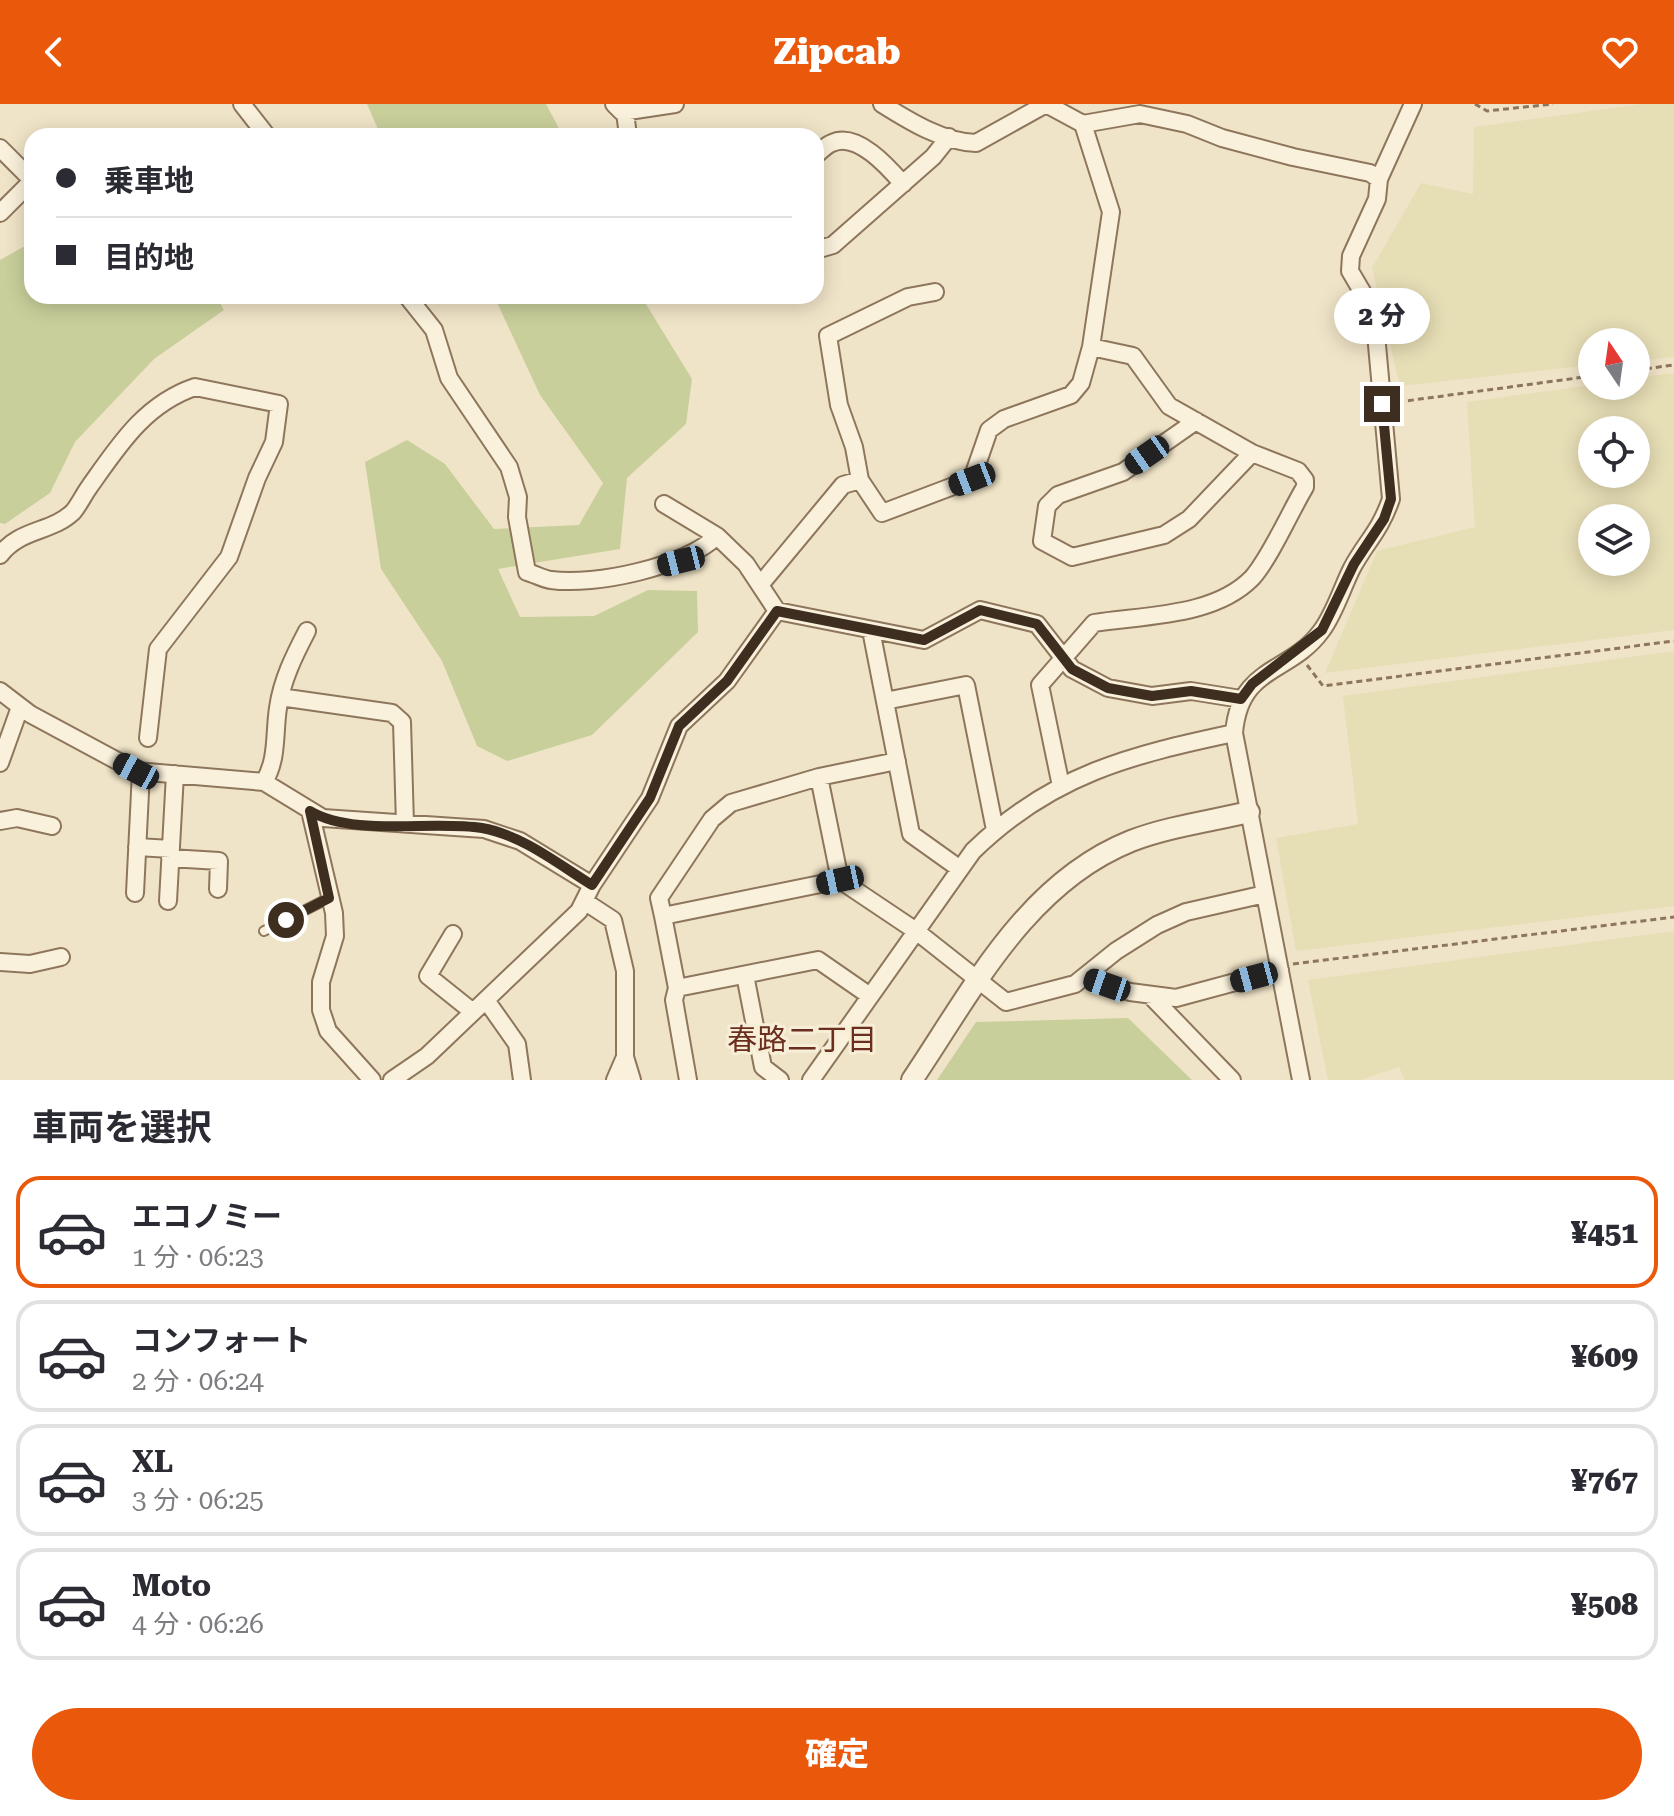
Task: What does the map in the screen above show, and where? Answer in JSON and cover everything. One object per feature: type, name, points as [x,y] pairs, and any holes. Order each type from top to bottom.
[{"type":"street","points":[[242,104],[261,128]]},
{"type":"street","points":[[625,128],[619,108],[675,104]]},
{"type":"street","points":[[882,104],[910,122],[949,137],[976,143],[1046,104],[1083,124],[1140,114],[1187,124],[1222,138],[1293,157],[1370,173],[1379,179]]},
{"type":"street","points":[[1301,1080],[1234,733],[1241,699],[1252,684],[1322,630],[1354,564],[1384,519],[1391,499],[1374,312],[1350,271],[1351,256],[1377,199],[1379,179],[1413,104]]},
{"type":"street","points":[[935,292],[908,297],[828,336],[839,405],[854,447],[860,480],[882,513],[972,479],[989,430],[1004,419],[1071,395],[1081,383],[1091,347],[1111,212],[1083,124]]},
{"type":"street","points":[[824,248],[833,245],[903,184],[933,157],[949,137]]},
{"type":"street","points":[[824,149],[832,143],[851,143],[883,161],[903,184]]},
{"type":"street","points":[[0,148],[24,173]]},
{"type":"street","points":[[0,213],[24,189]]},
{"type":"street","points":[[413,304],[434,330],[449,378],[509,467],[518,497],[517,517],[527,572],[550,580],[636,572],[681,561],[702,550],[717,536]]},
{"type":"street","points":[[1061,786],[1040,685],[1094,623],[1199,607],[1224,597],[1252,577],[1305,487],[1305,480],[1298,471],[1252,453],[1169,406],[1133,356],[1091,347]]},
{"type":"street","points":[[0,555],[18,536],[72,512],[133,428],[150,410],[182,392],[195,387],[279,404],[274,442],[229,557],[158,649],[148,738]]},
{"type":"street","points":[[1196,421],[1123,472],[1058,495],[1047,506],[1042,541],[1072,557],[1164,535],[1189,519],[1252,453]]},
{"type":"street","points":[[760,585],[843,485],[860,480]]},
{"type":"street","points":[[664,504],[717,536],[746,564],[777,611],[924,640],[980,610],[1037,624],[1072,669],[1108,688],[1152,696],[1191,691],[1241,699]]},
{"type":"street","points":[[392,1080],[427,1056],[579,911],[592,885],[650,798],[679,726],[727,681],[777,611]]},
{"type":"street","points":[[871,630],[911,834],[960,869]]},
{"type":"street","points":[[264,782],[273,767],[280,697],[286,674],[307,631]]},
{"type":"street","points":[[885,701],[966,685],[995,830]]},
{"type":"street","points":[[0,691],[20,707],[141,772],[264,782],[323,818],[484,829],[520,841],[592,885]]},
{"type":"street","points":[[280,697],[392,713],[402,722],[405,824]]},
{"type":"street","points":[[0,763],[20,707]]},
{"type":"street","points":[[811,1080],[960,869],[995,830],[1061,786],[1137,754],[1234,733]]},
{"type":"street","points":[[688,1080],[674,1000],[677,988],[659,898],[712,819],[731,803],[819,777],[897,761]]},
{"type":"street","points":[[135,893],[141,772]]},
{"type":"street","points":[[168,901],[175,774]]},
{"type":"street","points":[[819,777],[840,880],[916,931],[1006,1002],[1075,984],[1157,925],[1186,912],[1265,894]]},
{"type":"street","points":[[310,811],[335,936],[321,982],[321,1010],[328,1031],[372,1080]]},
{"type":"street","points":[[912,1080],[979,981],[1036,905],[1059,884],[1104,854],[1133,840],[1249,812]]},
{"type":"street","points":[[0,821],[17,818],[52,826]]},
{"type":"street","points":[[137,847],[219,861],[218,889]]},
{"type":"street","points":[[663,916],[840,880]]},
{"type":"street","points":[[584,901],[613,920],[625,971],[625,1057],[632,1080]]},
{"type":"street","points":[[453,934],[428,976],[473,1012]]},
{"type":"street","points":[[0,962],[30,964],[61,957]]},
{"type":"street","points":[[677,988],[818,960],[870,996]]},
{"type":"street","points":[[1084,977],[1150,995],[1176,998],[1279,968]]},
{"type":"street","points":[[745,975],[763,1067],[780,1080]]},
{"type":"street","points":[[1150,995],[1232,1080]]},
{"type":"street","points":[[486,1000],[517,1044],[522,1080]]},
{"type":"street","points":[[615,1080],[625,1057]]},
{"type":"lane","points":[[264,931],[329,898]]},
{"type":"path","points":[[1475,104],[1487,111],[1553,104]]},
{"type":"path","points":[[1650,368],[1674,365]]},
{"type":"path","points":[[1382,404],[1578,378]]},
{"type":"path","points":[[1297,652],[1323,686],[1674,641]]},
{"type":"path","points":[[1279,968],[1674,917]]},
{"type":"shaded area","points":[[1642,104],[1674,104],[1674,357],[1650,360],[1650,328],[1578,328],[1578,367],[1400,386],[1372,268],[1421,183],[1473,194],[1474,127]]},
{"type":"shaded area","points":[[1674,373],[1674,630],[1325,673],[1377,551],[1475,527],[1467,402],[1578,387],[1578,400],[1650,400],[1650,376]]},
{"type":"shaded area","points":[[1674,651],[1674,906],[1296,951],[1276,838],[1358,824],[1343,696]]},
{"type":"shaded area","points":[[1674,931],[1674,1080],[1405,1080],[1399,1067],[1360,1080],[1328,1080],[1308,980]]},
{"type":"green space","points":[[367,104],[546,104],[559,128],[378,128]]},
{"type":"green space","points":[[24,246],[24,304],[221,304],[224,310],[154,359],[75,442],[50,493],[5,524],[0,523],[0,260]]},
{"type":"green space","points":[[498,304],[646,304],[692,379],[686,424],[627,478],[620,549],[498,569],[520,617],[594,616],[648,590],[697,591],[698,632],[592,735],[507,761],[477,746],[442,661],[381,569],[365,462],[407,440],[445,464],[494,529],[579,525],[603,483],[540,395]]},
{"type":"green space","points":[[1128,1018],[1192,1080],[937,1080],[976,1022]]},
{"type":"district","name":"春路二丁目","points":[[802,1040]]},
{"type":"route","points":[[286,920],[329,898],[310,811],[323,818],[364,824],[484,829],[520,841],[592,885],[650,798],[679,726],[727,681],[777,611],[924,640],[980,610],[1037,624],[1072,669],[1108,688],[1152,696],[1191,691],[1241,699],[1252,684],[1308,644],[1322,630],[1354,564],[1384,519],[1391,499],[1382,404]]}]
